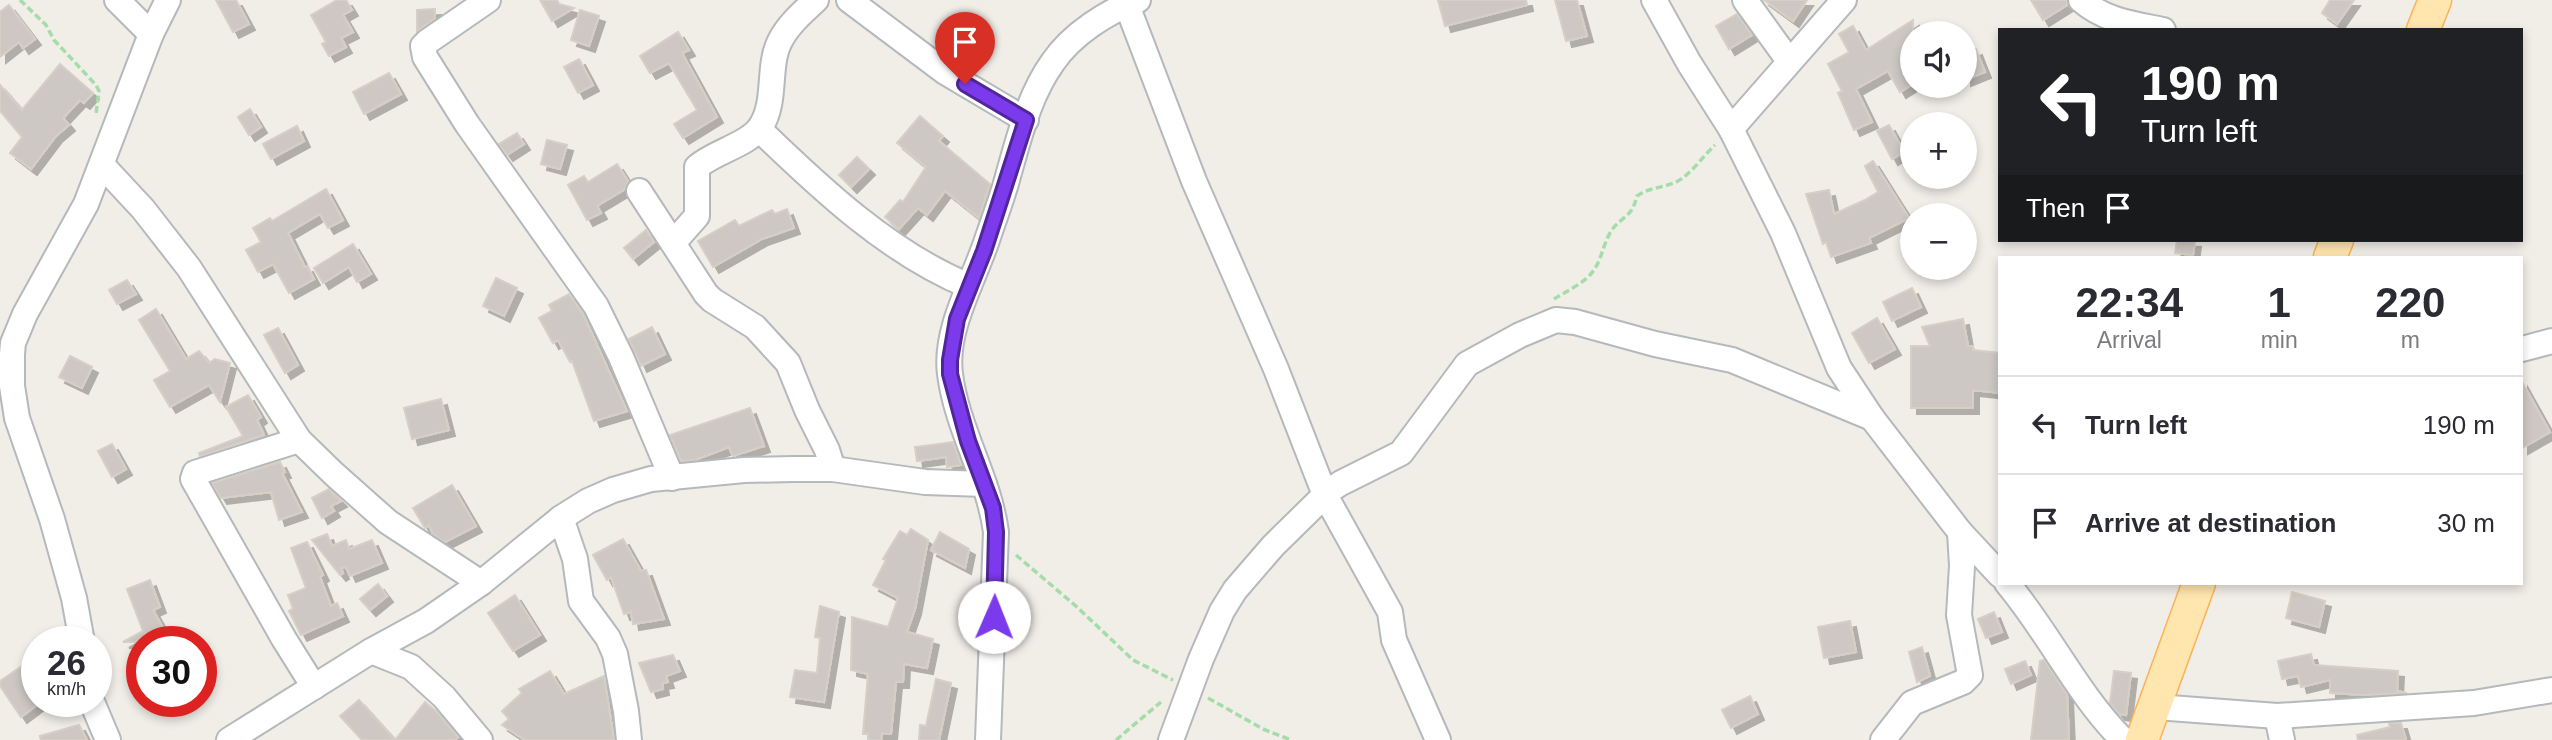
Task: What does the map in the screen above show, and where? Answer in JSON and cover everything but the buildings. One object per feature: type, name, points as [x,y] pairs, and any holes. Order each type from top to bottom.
[{"type":"main road","points":[[2424,28],[2435,0]]},
{"type":"main road","points":[[2142,740],[2198,585]]},
{"type":"street","points":[[117,0],[150,34]]},
{"type":"street","points":[[79,626],[56,533],[8,416],[12,386],[7,340],[25,314],[86,204],[150,34],[168,0]]},
{"type":"street","points":[[488,0],[427,42],[423,46],[425,57],[467,124],[596,306],[621,357],[672,478]]},
{"type":"street","points":[[674,242],[697,216],[697,167],[759,129],[769,102],[779,41],[794,21],[816,0]]},
{"type":"street","points":[[1654,0],[1731,129],[1783,233],[1839,368],[1872,418],[1960,532],[1998,573]]},
{"type":"street","points":[[1745,0],[1789,61]]},
{"type":"street","points":[[1731,129],[1844,0]]},
{"type":"street","points":[[2081,0],[2110,19],[2154,28]]},
{"type":"street","points":[[988,740],[996,532],[993,508],[968,441],[950,374],[957,319],[984,251],[1041,81],[1068,44],[1095,23],[1130,2],[1194,181],[1276,369],[1325,495],[1390,612],[1394,640],[1438,740]]},
{"type":"street","points":[[856,3],[945,72],[1026,120]]},
{"type":"street","points":[[759,129],[811,179],[876,230],[940,274],[969,286]]},
{"type":"street","points":[[102,165],[143,209],[189,268],[299,440],[388,522],[481,583]]},
{"type":"street","points":[[639,191],[699,285],[712,300],[755,327],[788,363],[833,469]]},
{"type":"street","points":[[1171,740],[1185,687],[1201,659],[1222,611],[1235,590],[1273,546],[1341,483],[1401,453],[1467,364],[1540,325],[1567,320],[1655,344],[1732,360],[1872,418]]},
{"type":"street","points":[[2523,349],[2552,341]]},
{"type":"street","points":[[299,440],[195,473],[193,479],[314,687]]},
{"type":"street","points":[[229,740],[370,651],[426,621],[481,583],[561,517],[587,501],[613,490],[651,479],[744,470],[833,469],[925,482],[985,484]]},
{"type":"street","points":[[561,517],[575,559],[581,601],[608,638],[615,654],[623,690],[629,740]]},
{"type":"street","points":[[1883,740],[1912,703],[1963,682],[1970,675],[1959,615],[1962,566],[1960,532]]},
{"type":"street","points":[[2008,585],[2054,646],[2101,718],[2123,740]]},
{"type":"street","points":[[370,651],[411,667],[444,697],[480,740]]},
{"type":"street","points":[[2156,707],[2280,728],[2474,704],[2552,690]]},
{"type":"street","points":[[98,717],[108,740]]},
{"type":"path","points":[[20,0],[46,25],[54,40],[96,85],[99,91],[96,121]]},
{"type":"path","points":[[1540,325],[1542,306],[1581,282],[1595,269],[1609,236],[1615,226],[1634,209],[1637,196],[1643,191],[1674,183],[1684,177],[1731,129]]},
{"type":"path","points":[[996,532],[1024,562],[1133,660],[1221,704],[1263,729],[1291,740]]},
{"type":"path","points":[[1116,740],[1185,687]]},
{"type":"route","points":[[965,84],[1026,120],[984,251],[957,319],[950,360],[950,374],[968,441],[993,508],[996,532],[994,617]]}]
